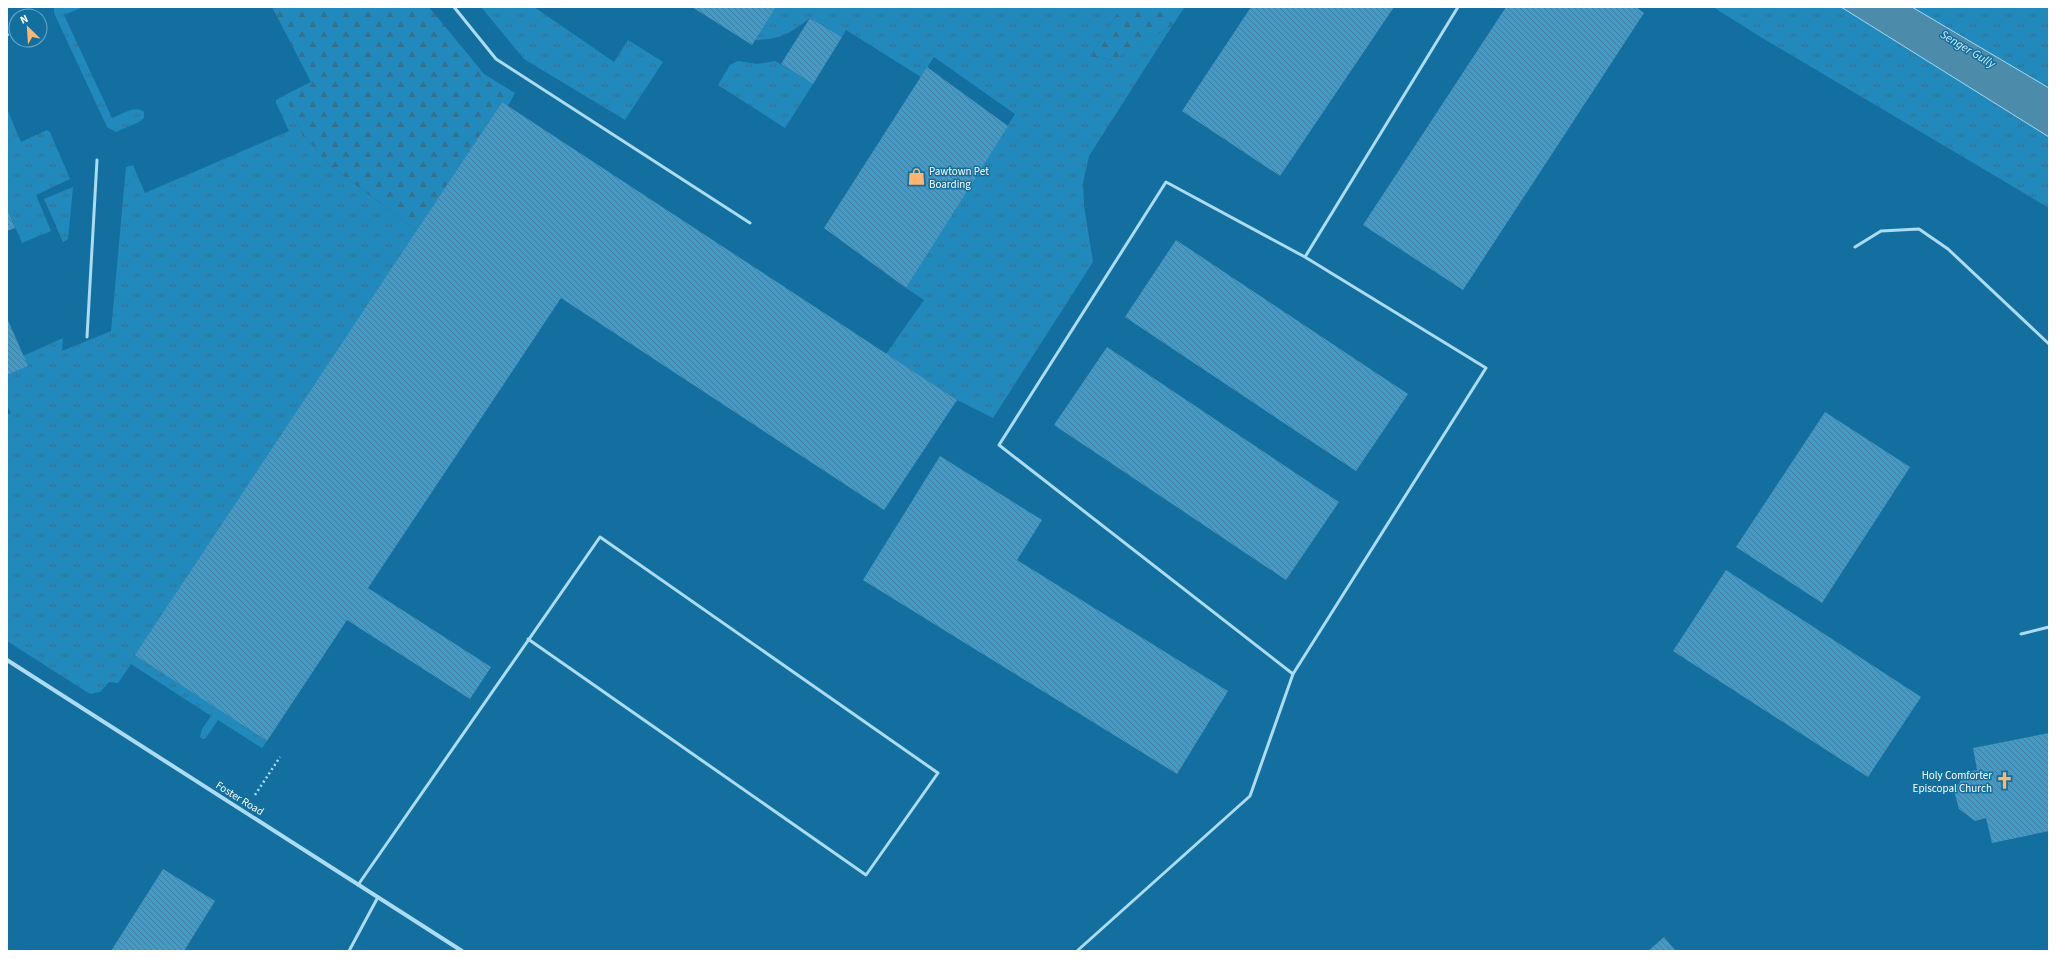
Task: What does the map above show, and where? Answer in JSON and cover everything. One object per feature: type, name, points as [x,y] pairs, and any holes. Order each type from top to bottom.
[{"type":"street","name":"Foster Road","points":[[7,660],[462,951]]},
{"type":"lane","points":[[454,7],[496,58],[750,223]]},
{"type":"lane","points":[[1305,257],[1458,7]]},
{"type":"lane","points":[[88,338],[97,160]]},
{"type":"lane","points":[[1077,951],[1250,796],[1293,674],[1486,368],[1305,257],[1166,182],[999,444],[1293,674]]},
{"type":"lane","points":[[1855,247],[1881,231],[1919,229],[1948,249],[2049,344]]},
{"type":"lane","points":[[358,885],[528,639],[600,537],[938,773],[866,875],[528,639]]},
{"type":"lane","points":[[2021,634],[2049,627]]},
{"type":"lane","points":[[349,951],[378,897]]},
{"type":"path","points":[[244,812],[280,758]]},
{"type":"green space","points":[[54,7],[83,7],[64,15],[112,118],[137,109],[144,112],[144,118],[139,122],[116,132],[107,127],[54,13]]},
{"type":"green space","points":[[272,7],[429,7],[484,74],[515,93],[508,106],[502,102],[417,231],[331,166],[303,135],[285,95],[311,82]]},
{"type":"green space","points":[[481,7],[534,7],[614,62],[628,40],[663,62],[625,120],[524,59]]},
{"type":"green space","points":[[776,7],[1122,7],[1090,56],[1112,60],[1172,26],[1089,156],[1083,183],[1084,206],[1093,262],[993,418],[957,400],[886,354],[924,300],[906,288],[1015,114],[934,57],[921,77],[846,30],[842,37],[810,18],[785,35],[755,40]]},
{"type":"green space","points":[[1122,7],[1185,7],[1172,26],[1113,60],[1090,56]]},
{"type":"green space","points":[[1713,7],[2049,7],[2049,208],[1759,36]]},
{"type":"green space","points":[[738,61],[757,64],[775,61],[813,84],[785,128],[718,85],[730,65]]},
{"type":"green space","points":[[285,95],[303,135],[331,166],[417,231],[136,655],[267,741],[262,748],[218,720],[206,738],[203,739],[200,737],[202,729],[211,716],[131,664],[118,683],[109,682],[100,692],[90,694],[7,641],[7,415],[11,413],[7,406],[7,375],[28,366],[23,356],[63,338],[62,351],[111,331],[126,167],[133,165],[145,193],[289,131],[276,103],[276,100]]},
{"type":"green space","points":[[7,109],[21,142],[47,130],[50,132],[70,179],[36,195],[51,231],[22,243],[7,209]]},
{"type":"green space","points":[[73,187],[68,239],[63,242],[44,199]]},
{"type":"water","name":"Senger Gully","points":[[1841,7],[1912,7],[2049,88],[2049,137]]},
{"type":"building","points":[[692,7],[776,7],[752,45]]},
{"type":"building","points":[[1251,7],[1394,7],[1280,176],[1182,111]]},
{"type":"building","points":[[1506,7],[1636,7],[1644,13],[1463,290],[1363,225]]},
{"type":"building","points":[[810,18],[842,37],[813,84],[781,64]]},
{"type":"building","name":"Pawtown Pet Boarding","points":[[927,67],[1008,126],[906,288],[824,228]]},
{"type":"building","points":[[502,102],[957,400],[884,510],[561,298],[368,588],[491,667],[470,699],[347,620],[267,741],[135,655]]},
{"type":"building","points":[[7,209],[15,228],[7,231]]},
{"type":"building","points":[[1176,240],[1408,394],[1356,471],[1125,317]]},
{"type":"building","points":[[7,318],[28,366],[7,375]]},
{"type":"building","points":[[1107,347],[1339,502],[1286,580],[1054,425]]},
{"type":"building","points":[[1825,412],[1910,467],[1822,603],[1736,547]]},
{"type":"building","points":[[940,456],[1042,520],[1017,560],[1228,691],[1177,774],[863,580]]},
{"type":"building","points":[[1726,570],[1921,697],[1868,777],[1673,651]]},
{"type":"building","name":"Holy Comforter Episcopal Church","points":[[2049,733],[2049,831],[1992,843],[1986,818],[1975,821],[1959,809],[1954,791],[1966,772],[1977,770],[1973,748]]},
{"type":"building","points":[[163,869],[215,901],[184,951],[111,951]]},
{"type":"building","points":[[1664,937],[1676,951],[1648,951]]},
{"type":"place","name":"Pawtown Pet Boarding","points":[[916,177]]},
{"type":"place","name":"Holy Comforter Episcopal Church","points":[[2005,781]]}]
